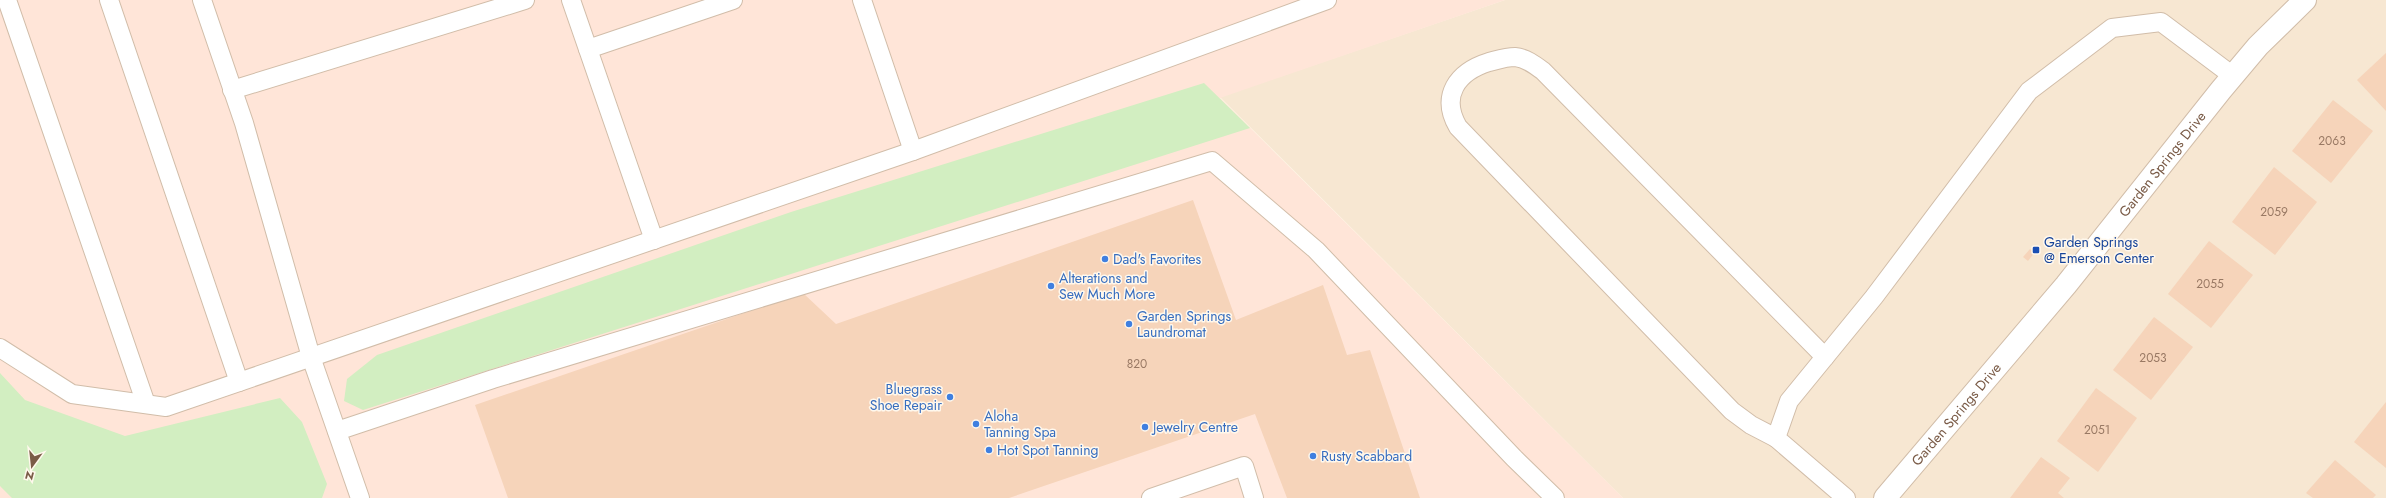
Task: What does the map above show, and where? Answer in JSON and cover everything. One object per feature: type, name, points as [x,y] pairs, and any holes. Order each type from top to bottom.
[{"type":"street","name":"Garden Springs Drive","points":[[1885,498],[2066,285],[2258,46],[2305,0]]},
{"type":"lane","points":[[7,0],[146,404]]},
{"type":"lane","points":[[109,0],[240,382]]},
{"type":"lane","points":[[202,0],[232,90],[311,358],[360,498]]},
{"type":"lane","points":[[232,90],[525,0]]},
{"type":"lane","points":[[571,0],[654,240]]},
{"type":"lane","points":[[588,49],[733,0]]},
{"type":"lane","points":[[862,0],[913,151]]},
{"type":"lane","points":[[0,348],[72,394],[166,407],[913,151],[1327,0]]},
{"type":"lane","points":[[1776,438],[1789,401],[1874,297],[2029,91],[2112,28],[2161,22],[2233,76]]},
{"type":"lane","points":[[1824,357],[1543,71],[1531,62],[1516,57],[1502,58],[1473,67],[1461,76],[1454,88],[1451,104],[1453,117],[1458,127],[1732,411],[1751,425],[1776,438],[1846,498]]},
{"type":"lane","points":[[337,431],[493,379],[1212,161],[1316,250],[1514,458],[1556,498]]},
{"type":"lane","points":[[1151,498],[1244,466],[1254,498]]},
{"type":"shaded area","points":[[0,0],[1505,0],[1220,98],[1623,498],[0,498]]},
{"type":"shaded area","points":[[1505,0],[2386,0],[2386,498],[1623,498],[1220,97]]},
{"type":"green space","points":[[1204,83],[1250,128],[363,410],[344,401],[347,379],[377,355],[791,212]]},
{"type":"green space","points":[[0,373],[25,400],[125,436],[280,398],[302,422],[327,484],[322,498],[12,498],[0,486]]},
{"type":"building","points":[[2386,53],[2386,111],[2357,80]]},
{"type":"building","points":[[2333,100],[2373,131],[2331,183],[2292,151]]},
{"type":"building","points":[[2274,167],[2317,202],[2275,255],[2232,222]]},
{"type":"building","points":[[1193,200],[1236,320],[1323,285],[1347,355],[1370,350],[1420,498],[1287,498],[1255,414],[1009,498],[508,498],[475,405],[803,293],[836,324]]},
{"type":"building","points":[[2209,241],[2253,275],[2211,328],[2168,294]]},
{"type":"building","points":[[2030,249],[2035,252],[2028,261],[2023,257]]},
{"type":"building","points":[[2154,317],[2193,347],[2151,400],[2113,370]]},
{"type":"building","points":[[2096,388],[2137,418],[2098,472],[2057,441]]},
{"type":"building","points":[[2386,402],[2386,468],[2354,442]]},
{"type":"building","points":[[2041,457],[2070,478],[2058,493],[2064,498],[2010,498]]},
{"type":"building","points":[[2335,460],[2376,495],[2373,498],[2313,498],[2306,493]]},
{"type":"place","name":"Garden Springs @ Emerson Center","points":[[2036,250]]},
{"type":"place","name":"Dad's Favorites","points":[[1105,259]]},
{"type":"place","name":"Alterations and Sew Much More","points":[[1051,286]]},
{"type":"place","name":"Garden Springs Laundromat","points":[[1129,324]]},
{"type":"place","name":"Bluegrass Shoe Repair","points":[[950,397]]},
{"type":"place","name":"Aloha Tanning Spa","points":[[976,424]]},
{"type":"place","name":"Jewelry Centre","points":[[1145,427]]},
{"type":"place","name":"Hot Spot Tanning","points":[[989,450]]},
{"type":"place","name":"Rusty Scabbard","points":[[1313,456]]}]
